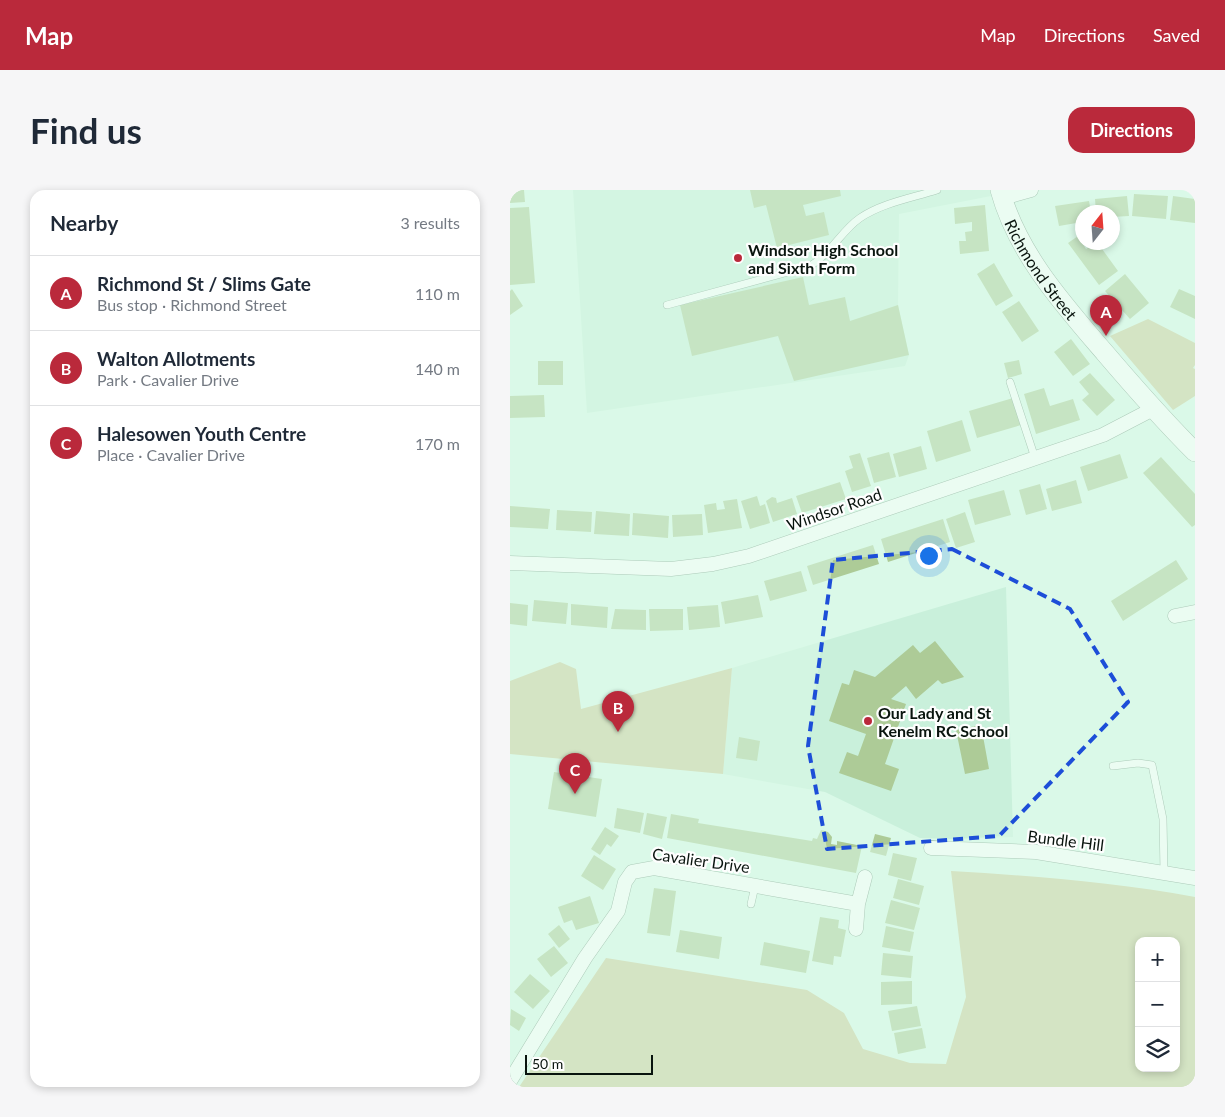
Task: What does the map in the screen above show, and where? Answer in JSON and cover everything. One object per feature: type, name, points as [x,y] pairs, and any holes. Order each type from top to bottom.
[{"type":"street","points":[[1002,194],[1032,190]]},
{"type":"street","name":"Richmond Street","points":[[1002,194],[1014,230],[1040,273],[1074,318],[1153,409],[1195,452]]},
{"type":"street","name":"Windsor Road","points":[[510,563],[671,569],[714,564],[775,548],[1103,435],[1153,409]]},
{"type":"street","points":[[1175,616],[1195,612]]},
{"type":"street","name":"Bundle Hill","points":[[931,848],[1036,852],[1195,878]]},
{"type":"street","name":"Cavalier Drive","points":[[510,1082],[585,958],[618,911],[626,882],[632,872],[654,868],[858,904]]},
{"type":"street","points":[[856,929],[858,904],[865,877]]},
{"type":"lane","points":[[667,305],[810,266],[819,261],[860,217],[883,206],[937,190]]},
{"type":"lane","points":[[1010,382],[1035,458]]},
{"type":"lane","points":[[1113,766],[1138,763],[1152,765],[1164,819],[1164,872]]},
{"type":"lane","points":[[751,904],[754,886]]},
{"type":"highlighted area","points":[[952,549],[1070,609],[1128,702],[999,836],[827,849],[808,746],[833,560]]},
{"type":"shaded area","name":"Windsor High School and Sixth Form","points":[[573,190],[990,190],[991,196],[899,214],[898,305],[909,355],[905,366],[587,413]]},
{"type":"shaded area","points":[[1148,319],[1195,343],[1195,365],[1193,368],[1195,369],[1195,396],[1173,410],[1110,336]]},
{"type":"shaded area","name":"Our Lady and St Kenelm RC School","points":[[1006,587],[1013,837],[920,838],[825,792],[723,774],[732,668]]},
{"type":"shaded area","points":[[560,662],[576,669],[581,709],[732,668],[723,774],[510,754],[510,681]]},
{"type":"shaded area","points":[[951,871],[1073,880],[1195,897],[1195,1087],[519,1087],[606,958],[807,990],[844,1013],[863,1049],[910,1063],[946,1064],[966,997]]},
{"type":"building","points":[[510,190],[524,190],[525,202],[510,203]]},
{"type":"building","points":[[750,190],[840,190],[841,196],[803,205],[806,216],[824,212],[829,235],[777,248],[766,205],[754,208]]},
{"type":"building","points":[[1134,194],[1168,196],[1166,219],[1132,216]]},
{"type":"building","points":[[1127,196],[1129,216],[1120,217],[1120,205],[1095,205],[1095,199]]},
{"type":"building","points":[[1173,196],[1195,199],[1195,223],[1170,220]]},
{"type":"building","points":[[1089,201],[1090,205],[1075,205],[1075,223],[1059,226],[1055,206]]},
{"type":"building","points":[[985,205],[989,251],[960,254],[959,241],[966,241],[965,232],[972,231],[972,222],[955,224],[954,208]]},
{"type":"building","points":[[529,207],[535,283],[510,285],[510,208]]},
{"type":"building","points":[[1075,238],[1075,250],[1103,250],[1118,271],[1099,285],[1068,243]]},
{"type":"building","points":[[994,263],[1013,296],[996,306],[977,274]]},
{"type":"building","points":[[1125,274],[1149,303],[1130,319],[1105,291]]},
{"type":"building","points":[[803,277],[809,305],[845,297],[850,321],[898,305],[909,355],[794,381],[778,336],[692,356],[680,305]]},
{"type":"building","points":[[512,289],[523,306],[510,315],[510,291]]},
{"type":"building","points":[[1179,289],[1195,296],[1195,319],[1170,307]]},
{"type":"building","points":[[1019,301],[1039,331],[1022,342],[1002,312]]},
{"type":"building","points":[[1071,339],[1090,364],[1073,376],[1054,352]]},
{"type":"building","points":[[1019,360],[1022,374],[1008,378],[1004,363]]},
{"type":"building","points":[[538,361],[563,361],[563,385],[538,385]]},
{"type":"building","points":[[1090,373],[1115,400],[1097,416],[1082,400],[1089,394],[1079,382]]},
{"type":"building","points":[[1044,388],[1050,406],[1073,399],[1080,420],[1036,434],[1024,394]]},
{"type":"building","points":[[544,395],[545,417],[510,418],[510,396]]},
{"type":"building","points":[[1013,398],[1021,425],[977,438],[969,411]]},
{"type":"building","points":[[962,420],[971,451],[936,462],[927,431]]},
{"type":"building","points":[[921,446],[927,469],[899,477],[893,454]]},
{"type":"building","points":[[889,452],[896,477],[874,483],[867,458]]},
{"type":"building","points":[[860,453],[871,486],[852,492],[845,471],[853,468],[849,456]]},
{"type":"building","points":[[1120,454],[1128,478],[1088,491],[1080,467]]},
{"type":"building","points":[[1161,457],[1195,494],[1195,525],[1192,527],[1143,473]]},
{"type":"building","points":[[1076,480],[1082,503],[1052,511],[1046,489]]},
{"type":"building","points":[[840,482],[846,499],[802,513],[796,496]]},
{"type":"building","points":[[1040,484],[1047,509],[1026,515],[1019,490]]},
{"type":"building","points":[[1004,490],[1011,515],[975,525],[968,500]]},
{"type":"building","points":[[757,496],[760,506],[765,504],[770,523],[750,529],[741,501]]},
{"type":"building","points":[[772,497],[776,498],[777,503],[792,498],[797,514],[773,522],[766,501]]},
{"type":"building","points":[[737,499],[742,528],[708,533],[704,505],[716,503],[717,510],[725,509],[723,501]]},
{"type":"building","points":[[510,506],[550,509],[548,529],[510,527]]},
{"type":"building","points":[[557,510],[592,512],[591,532],[556,530]]},
{"type":"building","points":[[596,511],[630,514],[629,536],[594,534]]},
{"type":"building","points":[[965,512],[975,542],[956,548],[946,519]]},
{"type":"building","points":[[633,513],[669,516],[668,538],[632,535]]},
{"type":"building","points":[[702,514],[703,535],[673,537],[672,515]]},
{"type":"building","points":[[943,519],[950,542],[888,562],[881,539]]},
{"type":"building","points":[[873,545],[879,564],[813,585],[807,566]]},
{"type":"building","points":[[1176,560],[1188,579],[1123,621],[1111,601]]},
{"type":"building","points":[[801,571],[807,591],[770,601],[764,581]]},
{"type":"building","points":[[758,595],[763,617],[725,624],[721,602]]},
{"type":"building","points":[[534,600],[568,603],[566,624],[532,621]]},
{"type":"building","points":[[510,603],[528,605],[527,626],[510,624]]},
{"type":"building","points":[[571,604],[608,607],[607,628],[571,625]]},
{"type":"building","points":[[718,605],[720,627],[689,630],[687,607]]},
{"type":"building","points":[[615,609],[646,610],[646,630],[611,629]]},
{"type":"building","points":[[649,609],[683,609],[683,630],[650,631]]},
{"type":"building","points":[[935,641],[964,677],[942,684],[938,680],[916,699],[906,686],[891,699],[906,704],[885,764],[899,769],[891,791],[839,773],[847,752],[858,756],[866,734],[829,721],[842,683],[849,685],[854,670],[875,677],[913,645],[920,653]]},
{"type":"building","points":[[981,725],[989,769],[965,774],[956,730]]},
{"type":"building","points":[[739,737],[760,741],[757,761],[736,758]]},
{"type":"building","points":[[554,772],[602,779],[596,817],[548,809]]},
{"type":"building","points":[[617,808],[644,813],[640,833],[614,828]]},
{"type":"building","points":[[647,813],[667,817],[662,839],[643,834]]},
{"type":"building","points":[[671,814],[699,819],[698,823],[812,841],[813,838],[817,839],[821,830],[828,832],[832,837],[831,844],[837,845],[837,841],[862,846],[856,873],[667,838]]},
{"type":"building","points":[[605,827],[619,836],[611,847],[607,844],[600,855],[591,849]]},
{"type":"building","points":[[875,834],[891,838],[886,856],[870,852]]},
{"type":"building","points":[[893,853],[917,858],[911,881],[888,875]]},
{"type":"building","points":[[594,855],[616,869],[603,890],[581,876]]},
{"type":"building","points":[[898,879],[924,886],[919,905],[893,898]]},
{"type":"building","points":[[654,888],[676,891],[670,936],[647,933]]},
{"type":"building","points":[[590,896],[599,923],[576,930],[572,920],[564,923],[558,907]]},
{"type":"building","points":[[891,900],[920,908],[914,930],[885,923]]},
{"type":"building","points":[[820,917],[839,920],[838,928],[846,930],[841,957],[834,956],[833,965],[812,961]]},
{"type":"building","points":[[559,925],[570,939],[559,948],[548,934]]},
{"type":"building","points":[[886,926],[914,932],[910,952],[882,947]]},
{"type":"building","points":[[680,930],[722,937],[719,959],[676,952]]},
{"type":"building","points":[[764,942],[810,951],[806,973],[760,965]]},
{"type":"building","points":[[554,946],[568,963],[551,977],[537,959]]},
{"type":"building","points":[[883,953],[913,956],[911,978],[881,975]]},
{"type":"building","points":[[530,974],[550,991],[533,1009],[514,992]]},
{"type":"building","points":[[912,981],[912,1004],[881,1005],[881,982]]},
{"type":"building","points":[[917,1006],[921,1026],[892,1031],[888,1011]]},
{"type":"building","points":[[511,1009],[526,1018],[519,1031],[510,1025]]},
{"type":"building","points":[[922,1028],[926,1048],[898,1054],[894,1033]]},
{"type":"place","name":"Windsor High School and Sixth Form","points":[[738,258]]},
{"type":"place","name":"Richmond St / Slims Gate","points":[[1106,336]]},
{"type":"place","name":"Our Lady and St Kenelm RC School","points":[[868,721]]},
{"type":"place","name":"Walton Allotments","points":[[618,732]]},
{"type":"place","name":"Halesowen Youth Centre","points":[[575,794]]}]
